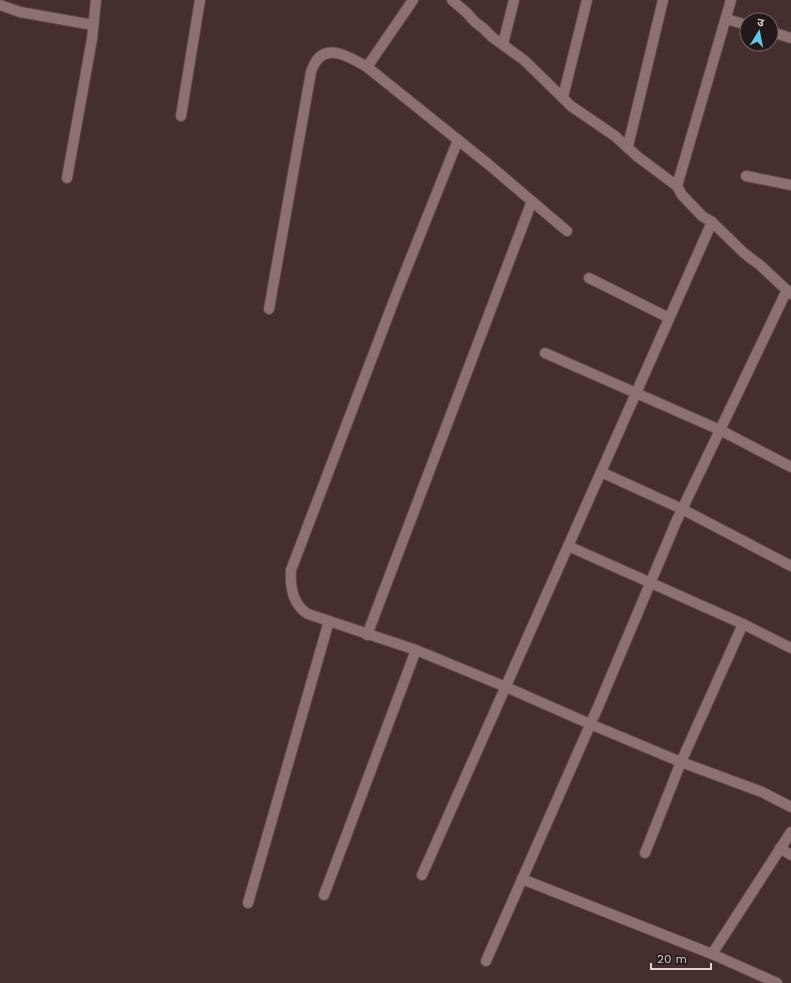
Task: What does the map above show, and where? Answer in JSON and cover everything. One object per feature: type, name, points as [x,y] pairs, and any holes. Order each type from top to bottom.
[{"type":"street","points":[[67,178],[94,25],[96,0]]},
{"type":"street","points":[[181,116],[200,0]]},
{"type":"street","points":[[367,67],[413,0]]},
{"type":"street","points":[[452,0],[492,37],[524,60],[575,109],[607,130],[628,146],[638,157],[677,186],[682,195],[702,216],[712,222],[789,292],[682,509],[486,961]]},
{"type":"street","points":[[503,44],[514,0]]},
{"type":"street","points":[[563,98],[588,0]]},
{"type":"street","points":[[628,146],[663,0]]},
{"type":"street","points":[[677,186],[731,0]]},
{"type":"street","points":[[0,5],[20,12],[94,25]]},
{"type":"street","points":[[726,19],[739,23]]},
{"type":"street","points":[[779,34],[791,38]]},
{"type":"street","points":[[269,308],[311,72],[315,63],[322,56],[332,53],[345,55],[367,67],[458,140],[567,231]]},
{"type":"street","points":[[458,140],[396,295],[291,570],[290,580],[292,591],[298,604],[305,612],[329,622],[416,650],[681,762],[762,792],[791,807]]},
{"type":"street","points":[[746,176],[791,185]]},
{"type":"street","points":[[367,634],[532,201]]},
{"type":"street","points":[[422,875],[712,222]]},
{"type":"street","points":[[589,278],[669,318]]},
{"type":"street","points":[[545,353],[720,430],[791,467]]},
{"type":"street","points":[[601,472],[682,509],[791,566]]},
{"type":"street","points":[[568,546],[743,624],[791,648]]},
{"type":"street","points":[[248,903],[329,622]]},
{"type":"street","points":[[645,853],[681,762],[743,624]]},
{"type":"street","points":[[324,895],[416,650]]},
{"type":"street","points":[[712,954],[791,832]]},
{"type":"street","points":[[780,848],[791,855]]},
{"type":"street","points":[[522,879],[712,954],[778,983]]}]
